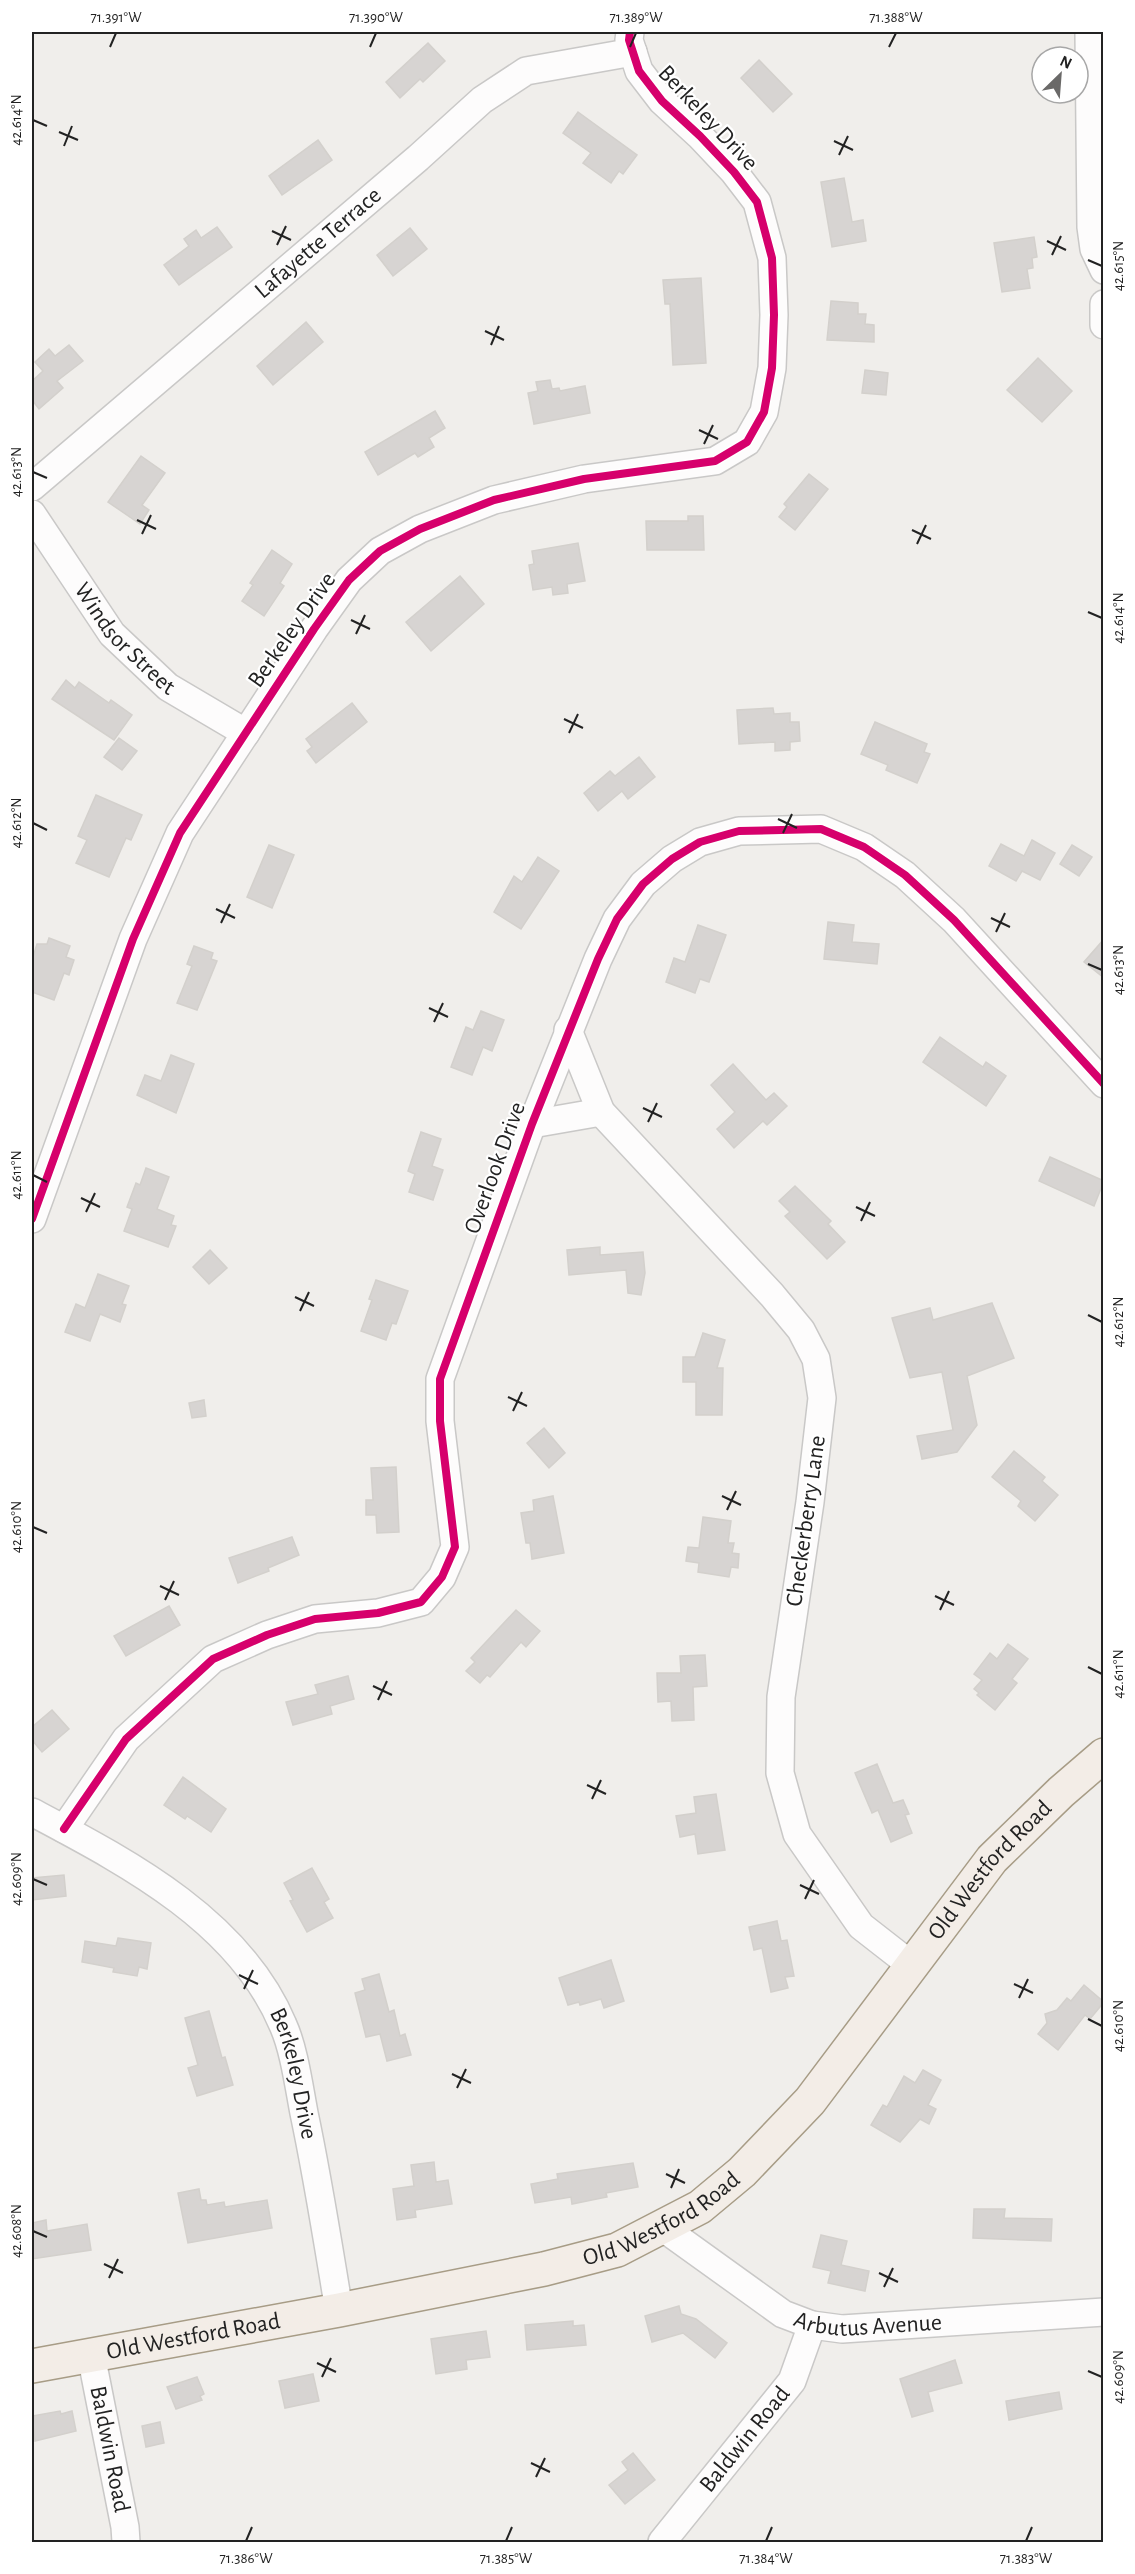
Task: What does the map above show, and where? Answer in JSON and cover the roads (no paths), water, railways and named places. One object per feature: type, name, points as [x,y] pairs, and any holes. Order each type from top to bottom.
[{"type":"main road","name":"Old Westford Road","points":[[32,2366],[544,2270],[617,2250],[699,2206],[742,2172],[781,2134],[840,2065],[911,1965],[992,1859],[1061,1792],[1104,1755]]},
{"type":"street","points":[[1089,32],[1090,227],[1094,249],[1104,270]]},
{"type":"street","name":"Lafayette Terrace","points":[[32,487],[482,100],[526,71],[631,42]]},
{"type":"street","name":"Berkeley Drive","points":[[32,1219],[133,939],[180,833],[314,629],[349,580],[380,551],[420,529],[494,500],[584,479],[715,461],[747,442],[764,412],[772,368],[774,315],[772,258],[757,202],[727,165],[662,101],[639,71],[631,42]]},
{"type":"street","points":[[1104,304],[1104,324]]},
{"type":"street","name":"Windsor Street","points":[[32,514],[111,634],[168,687],[246,733]]},
{"type":"street","name":"Overlook Drive","points":[[64,1829],[126,1738],[213,1659],[267,1635],[315,1619],[378,1613],[421,1602],[442,1577],[455,1547],[440,1420],[440,1379],[568,1030],[617,919],[643,884],[672,859],[700,842],[740,831],[821,829],[864,847],[905,875],[954,920],[1104,1084]]},
{"type":"street","name":"Checkerberry Lane","points":[[568,1030],[601,1112],[772,1295],[801,1330],[816,1359],[822,1398],[810,1502],[781,1697],[780,1773],[797,1834],[861,1926],[911,1965]]},
{"type":"street","points":[[532,1124],[601,1112]]},
{"type":"street","name":"Berkeley Drive","points":[[32,1812],[171,1893],[226,1941],[258,1980],[284,2025],[316,2171],[339,2310]]},
{"type":"street","name":"Arbutus Avenue","points":[[662,2227],[783,2314],[812,2325],[842,2329],[1104,2312]]},
{"type":"street","name":"Baldwin Road","points":[[662,2542],[792,2381],[812,2325]]},
{"type":"street","name":"Baldwin Road","points":[[91,2355],[126,2542]]}]
